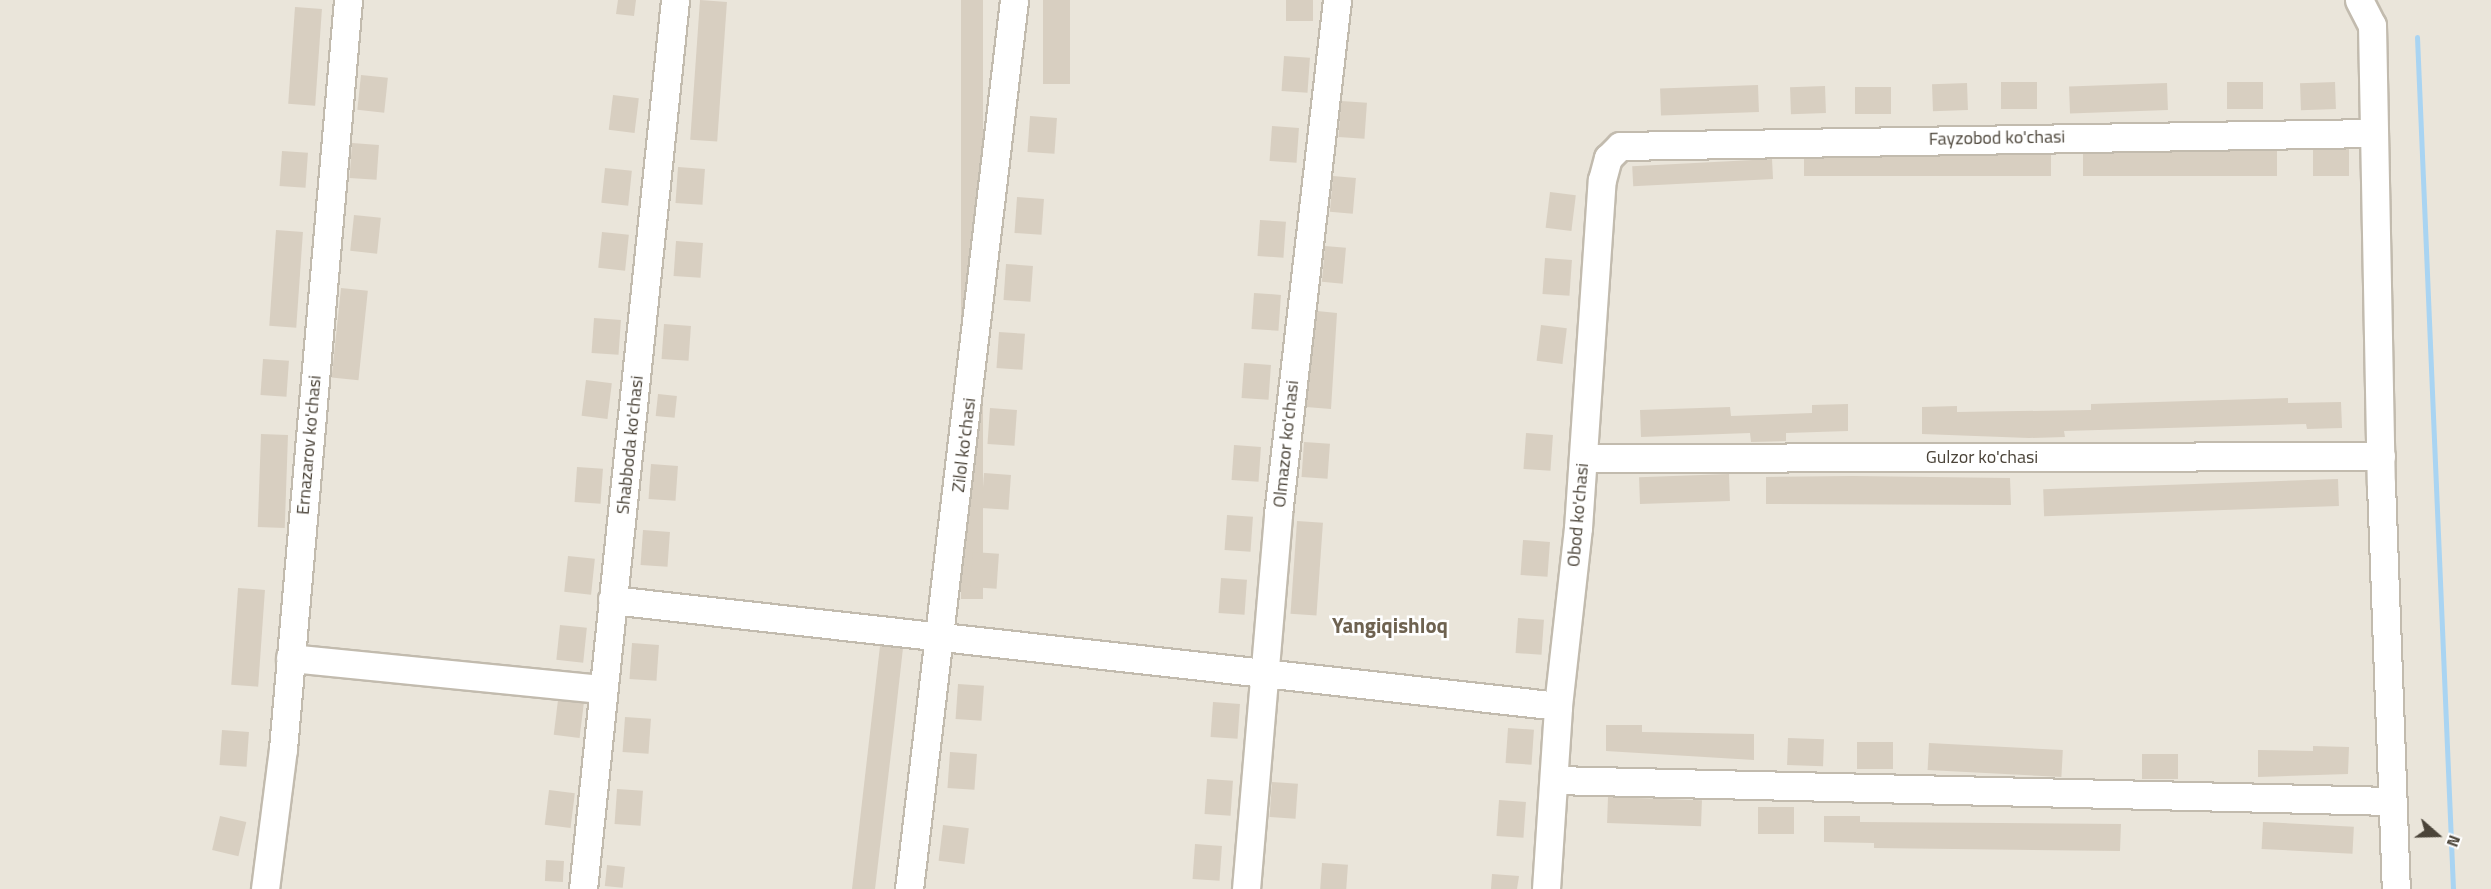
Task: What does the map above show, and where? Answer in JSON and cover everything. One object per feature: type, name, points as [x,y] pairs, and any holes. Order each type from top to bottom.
[{"type":"street","name":"Ernazarov ko'chasi","points":[[265,889],[290,658],[348,0]]},
{"type":"street","name":"Shabboda ko'chasi","points":[[583,889],[675,0]]},
{"type":"street","name":"Zilol ko'chasi","points":[[909,889],[941,635],[1014,0]]},
{"type":"street","name":"Olmazor ko'chasi","points":[[1246,889],[1267,676],[1278,514],[1336,0]]},
{"type":"street","points":[[2359,0],[2372,25],[2381,456],[2396,889]]},
{"type":"street","name":"Fayzobod ko'chasi","points":[[1620,146],[2374,133]]},
{"type":"street","name":"Obod ko'chasi","points":[[1546,889],[1555,780],[1557,706],[1583,458],[1602,180],[1608,158],[1620,146]]},
{"type":"street","name":"Gulzor ko'chasi","points":[[1583,458],[2381,456]]},
{"type":"street","points":[[612,600],[941,635],[1267,676],[1557,706]]},
{"type":"street","points":[[290,658],[602,689]]},
{"type":"street","points":[[1555,780],[2392,801]]},
{"type":"shaded area","points":[[0,0],[2491,0],[2491,889],[0,889]]},
{"type":"building","points":[[618,0],[636,0],[634,16],[616,14]]},
{"type":"building","points":[[700,0],[727,2],[717,142],[690,140]]},
{"type":"building","points":[[961,0],[983,0],[983,599],[961,599]]},
{"type":"building","points":[[1043,0],[1070,0],[1070,84],[1043,84]]},
{"type":"building","points":[[1286,0],[1313,0],[1313,21],[1286,21]]},
{"type":"building","points":[[295,7],[322,9],[315,106],[288,104]]},
{"type":"building","points":[[1284,56],[1310,58],[1307,93],[1282,91]]},
{"type":"building","points":[[361,75],[388,78],[384,113],[357,110]]},
{"type":"building","points":[[2001,82],[2037,82],[2037,109],[2001,109]]},
{"type":"building","points":[[2227,82],[2263,82],[2263,109],[2227,109]]},
{"type":"building","points":[[2335,82],[2336,109],[2301,110],[2300,83]]},
{"type":"building","points":[[1967,83],[1968,110],[1933,111],[1932,84]]},
{"type":"building","points":[[2167,83],[2168,110],[2070,113],[2069,86]]},
{"type":"building","points":[[1758,85],[1759,112],[1661,115],[1660,88]]},
{"type":"building","points":[[1825,86],[1826,113],[1791,114],[1790,87]]},
{"type":"building","points":[[1855,87],[1891,87],[1891,114],[1855,114]]},
{"type":"building","points":[[613,95],[639,98],[635,133],[609,130]]},
{"type":"building","points":[[1341,101],[1367,103],[1364,139],[1338,137]]},
{"type":"building","points":[[1030,116],[1057,118],[1054,154],[1027,152]]},
{"type":"building","points":[[1272,126],[1299,128],[1296,163],[1270,161]]},
{"type":"building","points":[[352,143],[379,145],[376,180],[350,178]]},
{"type":"building","points":[[2313,149],[2349,149],[2349,176],[2313,176]]},
{"type":"building","points":[[2083,150],[2277,150],[2277,176],[2083,176]]},
{"type":"building","points":[[282,151],[308,153],[305,188],[280,186]]},
{"type":"building","points":[[1804,154],[2051,154],[2051,176],[1804,176]]},
{"type":"building","points":[[1772,159],[1773,179],[1633,186],[1632,166]]},
{"type":"building","points":[[678,167],[705,169],[702,205],[675,203]]},
{"type":"building","points":[[605,168],[632,171],[628,206],[601,203]]},
{"type":"building","points":[[1333,176],[1356,178],[1353,214],[1330,212]]},
{"type":"building","points":[[1550,192],[1576,195],[1571,231],[1546,228]]},
{"type":"building","points":[[1017,197],[1044,199],[1041,235],[1014,233]]},
{"type":"building","points":[[354,215],[381,218],[377,254],[350,251]]},
{"type":"building","points":[[1260,220],[1286,222],[1283,258],[1257,256]]},
{"type":"building","points":[[276,230],[303,232],[296,328],[269,326]]},
{"type":"building","points":[[602,232],[629,235],[625,271],[598,268]]},
{"type":"building","points":[[676,241],[703,243],[700,278],[674,276]]},
{"type":"building","points":[[1325,246],[1346,248],[1343,284],[1322,282]]},
{"type":"building","points":[[1545,258],[1572,260],[1569,296],[1542,294]]},
{"type":"building","points":[[1006,264],[1033,266],[1030,302],[1003,300]]},
{"type":"building","points":[[341,288],[368,291],[358,380],[332,378]]},
{"type":"building","points":[[1254,293],[1281,295],[1278,331],[1251,329]]},
{"type":"building","points":[[1317,311],[1337,313],[1331,409],[1306,407]]},
{"type":"building","points":[[594,318],[621,320],[618,355],[592,353]]},
{"type":"building","points":[[664,324],[691,326],[688,361],[662,359]]},
{"type":"building","points":[[1541,325],[1567,328],[1562,364],[1537,361]]},
{"type":"building","points":[[999,332],[1025,334],[1022,370],[996,368]]},
{"type":"building","points":[[263,359],[289,361],[286,397],[260,395]]},
{"type":"building","points":[[1244,363],[1271,365],[1268,400],[1242,398]]},
{"type":"building","points":[[586,380],[612,383],[607,419],[582,416]]},
{"type":"building","points":[[658,394],[677,396],[675,418],[656,416]]},
{"type":"building","points":[[2288,398],[2288,403],[2341,402],[2342,428],[2307,429],[2306,424],[2064,431],[2065,437],[2029,438],[1922,434],[1922,407],[1957,406],[1957,412],[2091,410],[2091,404]]},
{"type":"building","points":[[1848,404],[1848,431],[1786,433],[1786,441],[1751,442],[1750,433],[1641,437],[1640,410],[1730,407],[1731,416],[1812,413],[1812,405]]},
{"type":"building","points":[[990,408],[1017,410],[1014,446],[987,444]]},
{"type":"building","points":[[1526,433],[1553,435],[1550,471],[1523,469]]},
{"type":"building","points":[[261,434],[288,435],[285,528],[258,527]]},
{"type":"building","points":[[1304,442],[1330,444],[1327,479],[1302,477]]},
{"type":"building","points":[[1234,445],[1261,447],[1258,482],[1232,480]]},
{"type":"building","points":[[651,464],[678,466],[675,501],[649,499]]},
{"type":"building","points":[[577,467],[603,469],[600,504],[575,502]]},
{"type":"building","points":[[984,473],[1011,475],[1008,510],[982,508]]},
{"type":"building","points":[[1729,474],[1730,501],[1640,504],[1639,477]]},
{"type":"building","points":[[1766,477],[2010,478],[2011,505],[1766,504]]},
{"type":"building","points":[[2338,479],[2339,506],[2044,516],[2043,489]]},
{"type":"building","points":[[1227,515],[1253,517],[1250,552],[1225,550]]},
{"type":"building","points":[[1297,521],[1323,523],[1316,616],[1291,614]]},
{"type":"building","points":[[643,530],[670,532],[667,567],[641,565]]},
{"type":"building","points":[[1523,540],[1550,542],[1547,577],[1521,575]]},
{"type":"building","points":[[973,552],[999,554],[996,589],[971,587]]},
{"type":"building","points":[[568,556],[595,559],[591,595],[564,592]]},
{"type":"building","points":[[1221,578],[1247,580],[1244,615],[1219,613]]},
{"type":"building","points":[[238,588],[265,590],[258,687],[231,685]]},
{"type":"building","points":[[1518,618],[1544,620],[1541,655],[1516,653]]},
{"type":"building","points":[[560,625],[587,628],[583,663],[556,660]]},
{"type":"building","points":[[632,643],[659,645],[656,681],[629,679]]},
{"type":"building","points":[[880,646],[903,648],[895,719],[875,889],[852,889]]},
{"type":"building","points":[[958,684],[984,686],[981,721],[956,719]]},
{"type":"building","points":[[558,700],[584,703],[580,738],[554,735]]},
{"type":"building","points":[[1213,702],[1240,704],[1237,739],[1211,737]]},
{"type":"building","points":[[625,717],[651,719],[648,754],[623,752]]},
{"type":"building","points":[[1606,725],[1642,725],[1642,732],[1754,734],[1754,760],[1606,751]]},
{"type":"building","points":[[1508,728],[1534,730],[1531,765],[1506,763]]},
{"type":"building","points":[[222,730],[249,732],[246,767],[220,765]]},
{"type":"building","points":[[1788,738],[1824,739],[1823,766],[1787,765]]},
{"type":"building","points":[[1857,742],[1893,742],[1893,769],[1857,769]]},
{"type":"building","points":[[1929,743],[2063,750],[2061,777],[1928,770]]},
{"type":"building","points":[[2313,746],[2349,747],[2348,774],[2258,777],[2258,750],[2313,751]]},
{"type":"building","points":[[950,752],[977,754],[974,790],[947,788]]},
{"type":"building","points":[[2142,754],[2178,754],[2178,779],[2142,779]]},
{"type":"building","points":[[1207,779],[1233,781],[1230,816],[1205,814]]},
{"type":"building","points":[[1272,782],[1298,784],[1295,819],[1270,817]]},
{"type":"building","points":[[617,789],[643,791],[640,826],[615,824]]},
{"type":"building","points":[[549,790],[575,793],[571,828],[545,825]]},
{"type":"building","points":[[1608,797],[1702,800],[1701,826],[1607,823]]},
{"type":"building","points":[[1499,800],[1526,802],[1523,838],[1496,836]]},
{"type":"building","points":[[1758,807],[1794,807],[1794,834],[1758,834]]},
{"type":"building","points":[[220,816],[246,822],[238,856],[212,850]]},
{"type":"building","points":[[1824,816],[1860,816],[1860,822],[2121,824],[2120,851],[1874,848],[1874,843],[1824,842]]},
{"type":"building","points":[[2263,822],[2354,827],[2352,854],[2262,849]]},
{"type":"building","points":[[943,825],[969,828],[964,864],[939,861]]},
{"type":"building","points":[[1195,844],[1222,846],[1219,881],[1193,879]]},
{"type":"building","points":[[546,860],[564,861],[563,882],[545,881]]},
{"type":"building","points":[[1322,863],[1348,865],[1346,889],[1320,889]]},
{"type":"building","points":[[607,865],[625,867],[623,888],[605,886]]},
{"type":"building","points":[[1492,874],[1519,876],[1517,889],[1491,889]]},
{"type":"waterway","points":[[2417,37],[2453,889]]},
{"type":"district","name":"Yangiqishloq","points":[[1390,625]]}]
